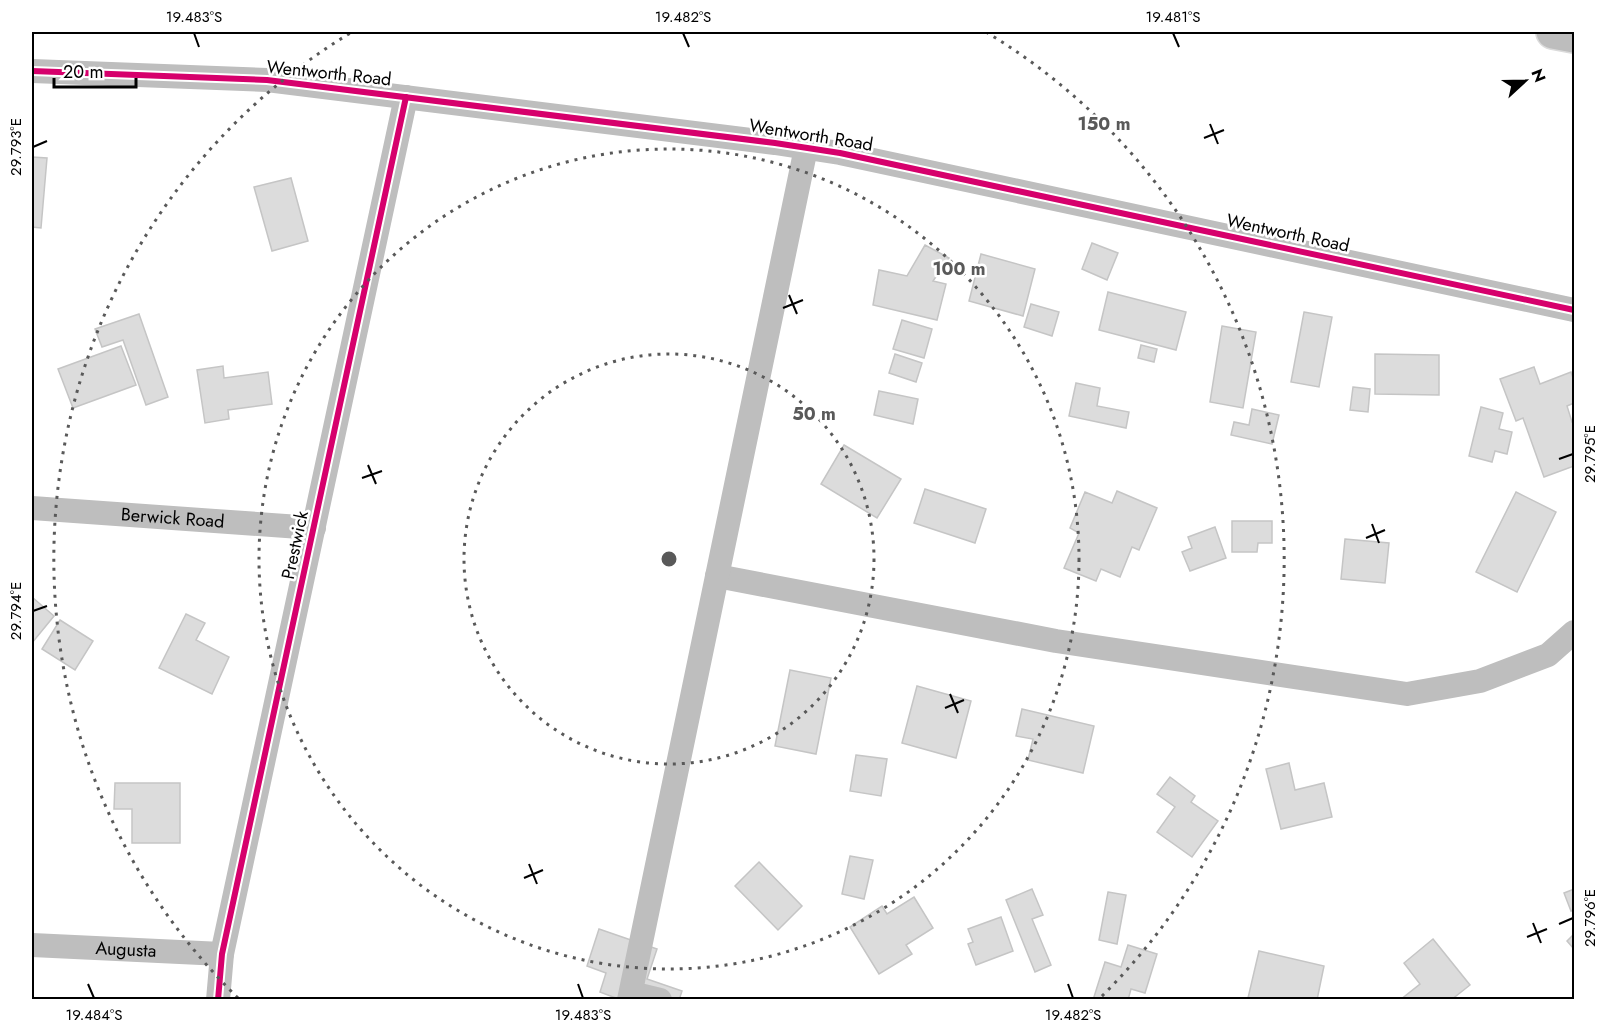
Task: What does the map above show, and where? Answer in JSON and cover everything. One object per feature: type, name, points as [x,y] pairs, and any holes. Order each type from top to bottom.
[{"type":"highway","points":[[1553,32],[1575,36]]},
{"type":"street","name":"Wentworth Road","points":[[32,71],[267,80],[806,148],[1575,310]]},
{"type":"street","name":"Prestwick","points":[[218,999],[222,954],[406,97]]},
{"type":"street","points":[[660,999],[630,996],[806,148]]},
{"type":"street","name":"Berwick Road","points":[[32,508],[314,528]]},
{"type":"street","points":[[717,576],[1056,641],[1407,694],[1480,681],[1548,655],[1575,632]]},
{"type":"street","name":"Augusta","points":[[32,945],[222,954]]},
{"type":"building","points":[[32,157],[47,158],[41,228],[32,227]]},
{"type":"building","points":[[291,178],[308,241],[272,251],[254,187]]},
{"type":"building","points":[[1092,243],[1118,253],[1107,280],[1082,269]]},
{"type":"building","points":[[925,245],[949,258],[933,281],[946,284],[937,320],[873,305],[879,270],[907,276]]},
{"type":"building","points":[[981,254],[1035,269],[1023,316],[969,301]]},
{"type":"building","points":[[1108,292],[1186,312],[1176,350],[1099,330]]},
{"type":"building","points":[[1031,304],[1059,312],[1052,336],[1024,327]]},
{"type":"building","points":[[1304,312],[1332,317],[1319,387],[1291,382]]},
{"type":"building","points":[[139,314],[168,397],[146,405],[123,340],[102,347],[95,329]]},
{"type":"building","points":[[902,320],[932,329],[924,358],[893,349]]},
{"type":"building","points":[[1222,326],[1256,332],[1243,408],[1210,402]]},
{"type":"building","points":[[1141,345],[1157,349],[1154,362],[1138,358]]},
{"type":"building","points":[[121,346],[136,385],[73,408],[58,369]]},
{"type":"building","points":[[895,354],[922,363],[916,382],[889,373]]},
{"type":"building","points":[[1375,354],[1439,355],[1439,395],[1375,394]]},
{"type":"building","points":[[223,366],[224,378],[268,372],[272,404],[228,410],[229,419],[205,423],[197,370]]},
{"type":"building","points":[[1534,367],[1540,384],[1571,372],[1574,381],[1574,403],[1567,406],[1572,422],[1574,421],[1574,466],[1544,477],[1523,418],[1516,421],[1500,379]]},
{"type":"building","points":[[1076,383],[1100,388],[1097,406],[1129,412],[1126,428],[1069,416]]},
{"type":"building","points":[[1353,387],[1370,389],[1368,412],[1350,410]]},
{"type":"building","points":[[879,391],[918,399],[913,424],[874,415]]},
{"type":"building","points":[[1481,407],[1503,413],[1499,429],[1512,432],[1507,454],[1495,451],[1492,462],[1469,456]]},
{"type":"building","points":[[1252,409],[1279,415],[1272,444],[1231,435],[1234,422],[1249,425]]},
{"type":"building","points":[[844,445],[901,479],[877,518],[821,484]]},
{"type":"building","points":[[925,489],[986,509],[975,543],[914,523]]},
{"type":"building","points":[[1117,491],[1157,508],[1139,550],[1132,547],[1120,577],[1101,569],[1096,581],[1064,568],[1079,533],[1070,528],[1085,492],[1112,503]]},
{"type":"building","points":[[1516,492],[1556,512],[1517,592],[1476,572]]},
{"type":"building","points":[[1232,521],[1272,521],[1272,543],[1258,543],[1257,552],[1232,552]]},
{"type":"building","points":[[1215,527],[1226,558],[1190,571],[1182,552],[1192,548],[1188,537]]},
{"type":"building","points":[[1345,539],[1389,543],[1385,583],[1341,579]]},
{"type":"building","points":[[32,597],[54,616],[32,643]]},
{"type":"building","points":[[186,614],[205,623],[196,640],[229,657],[212,694],[159,668]]},
{"type":"building","points":[[60,620],[93,641],[75,670],[42,649]]},
{"type":"building","points":[[790,670],[831,678],[816,754],[775,746]]},
{"type":"building","points":[[917,686],[971,701],[956,758],[902,743]]},
{"type":"building","points":[[1022,709],[1094,726],[1083,773],[1028,760],[1033,739],[1016,736]]},
{"type":"building","points":[[856,755],[887,759],[881,796],[850,791]]},
{"type":"building","points":[[1289,763],[1295,790],[1324,783],[1332,817],[1281,829],[1266,769]]},
{"type":"building","points":[[1170,777],[1195,796],[1191,802],[1218,821],[1192,857],[1157,832],[1175,807],[1157,794]]},
{"type":"building","points":[[115,783],[180,783],[180,843],[132,843],[132,809],[114,809]]},
{"type":"building","points":[[850,856],[873,860],[864,899],[842,894]]},
{"type":"building","points":[[759,862],[802,906],[778,930],[735,886]]},
{"type":"building","points":[[1032,889],[1043,915],[1032,919],[1051,965],[1035,972],[1006,900]]},
{"type":"building","points":[[1574,889],[1574,909],[1571,911],[1564,893]]},
{"type":"building","points":[[1108,892],[1126,895],[1117,944],[1099,940]]},
{"type":"building","points":[[914,897],[933,928],[906,945],[912,954],[879,974],[850,927],[882,906],[887,914]]},
{"type":"building","points":[[1001,917],[1013,951],[976,965],[968,944],[973,942],[968,929]]},
{"type":"building","points":[[599,929],[657,949],[647,979],[682,991],[679,1000],[621,1000],[600,992],[606,973],[587,966]]},
{"type":"building","points":[[1574,934],[1574,949],[1567,941]]},
{"type":"building","points":[[1433,939],[1470,985],[1451,1000],[1400,1000],[1420,984],[1404,963]]},
{"type":"building","points":[[1128,945],[1157,954],[1145,993],[1131,989],[1128,1000],[1093,1000],[1105,962],[1121,967]]},
{"type":"building","points":[[1259,951],[1324,966],[1317,1000],[1248,998]]},
{"type":"cycle path","points":[[32,71],[267,80],[840,153],[1574,310]]},
{"type":"cycle path","points":[[218,1000],[222,954],[406,97]]}]
